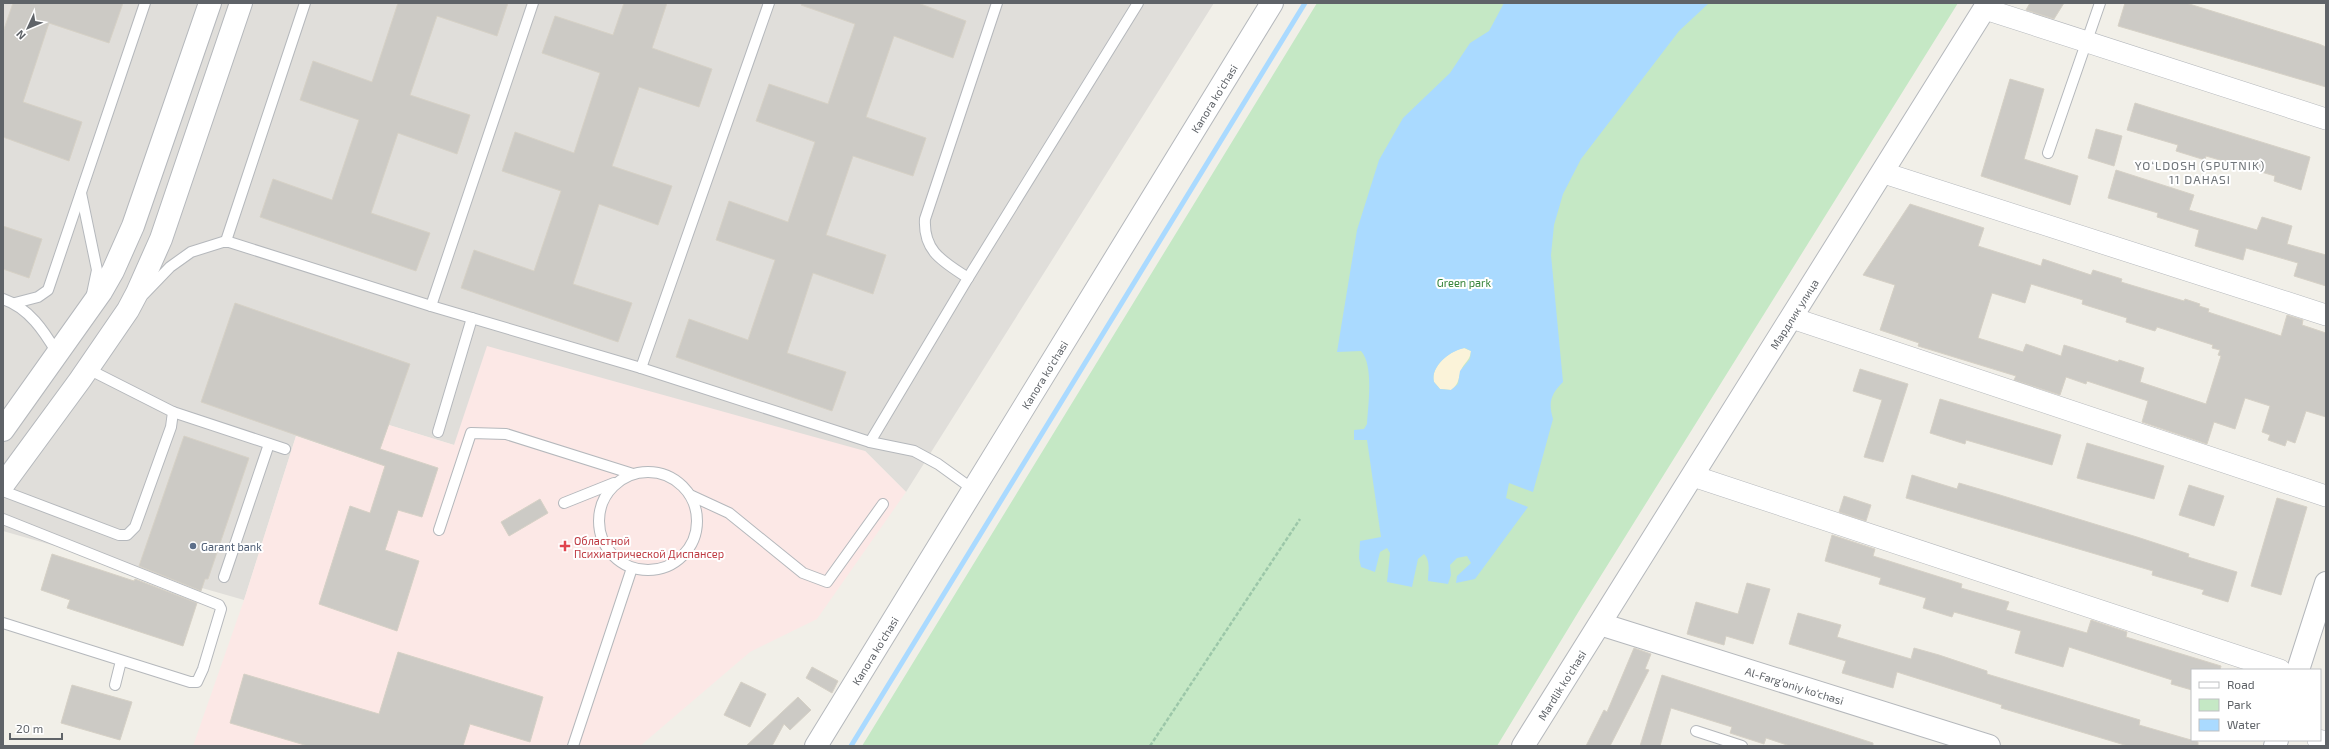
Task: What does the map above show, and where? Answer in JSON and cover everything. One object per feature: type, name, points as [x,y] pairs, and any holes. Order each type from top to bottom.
[{"type":"street","points":[[3,430],[87,313],[113,271],[134,226],[210,3]]},
{"type":"street","points":[[3,485],[88,369],[128,310],[160,239],[241,3]]},
{"type":"street","name":"Kanora ko'chasi","points":[[816,746],[1272,3]]},
{"type":"street","points":[[1987,6],[2086,42],[2326,120]]},
{"type":"street","name":"Мардлик улица","points":[[1600,624],[1884,173],[1987,6]]},
{"type":"street","points":[[1884,173],[2326,315]]},
{"type":"street","points":[[1792,318],[2326,496]]},
{"type":"street","points":[[1693,476],[2277,669]]},
{"type":"street","points":[[2298,669],[2326,585]]},
{"type":"street","name":"Mardlik ko‘chasi","points":[[1523,746],[1600,624]]},
{"type":"street","name":"Al-Farg‘oniy ko‘chasi","points":[[1600,624],[1989,746]]},
{"type":"lane","points":[[15,303],[38,297],[48,290],[145,3]]},
{"type":"lane","points":[[226,241],[306,3]]},
{"type":"lane","points":[[431,306],[533,3]]},
{"type":"lane","points":[[641,368],[769,3]]},
{"type":"lane","points":[[968,278],[943,261],[932,251],[926,236],[926,219],[997,3]]},
{"type":"lane","points":[[870,442],[968,278],[1138,3]]},
{"type":"lane","points":[[2048,153],[2100,3]]},
{"type":"lane","points":[[81,193],[97,270],[87,313]]},
{"type":"lane","points":[[128,310],[170,267],[191,252],[226,241],[431,306],[641,368],[870,442],[914,451],[938,464],[974,490]]},
{"type":"lane","points":[[3,299],[15,303],[40,326],[57,353]]},
{"type":"lane","points":[[438,432],[472,318]]},
{"type":"lane","points":[[88,369],[173,412],[285,449]]},
{"type":"lane","points":[[3,491],[119,536],[127,534],[135,527],[171,427],[173,412]]},
{"type":"lane","points":[[439,530],[471,433],[506,434],[633,474]]},
{"type":"lane","points":[[224,577],[269,444]]},
{"type":"lane","points":[[564,503],[643,471],[661,473],[678,481],[690,495],[697,514],[696,534],[687,552],[671,565],[652,571],[632,568],[615,559],[603,543],[598,524],[600,504],[611,487],[619,481]]},
{"type":"lane","points":[[690,495],[729,513],[803,573],[827,582],[883,504]]},
{"type":"lane","points":[[3,519],[219,605],[221,609],[203,669],[197,682],[190,682],[3,623]]},
{"type":"lane","points":[[573,746],[632,568]]},
{"type":"lane","points":[[115,684],[121,661]]},
{"type":"lane","points":[[1696,731],[1742,746]]},
{"type":"path","points":[[1150,746],[1300,518]]},
{"type":"shaded area","points":[[3,3],[1214,3],[906,492],[865,451],[454,445],[389,425],[375,463],[296,436],[244,600],[3,531]]},
{"type":"shaded area","name":"Областной Психиатрической Диспансер","points":[[487,346],[865,451],[906,492],[817,619],[750,652],[640,746],[193,746],[244,600],[296,436],[375,463],[389,425],[454,445]]},
{"type":"green space","name":"Green park","points":[[1317,3],[1958,3],[1582,606],[1497,746],[862,746]]},
{"type":"sand","points":[[1464,348],[1471,351],[1469,358],[1462,368],[1456,385],[1451,390],[1440,389],[1434,382],[1435,370],[1448,355]]},
{"type":"water","points":[[1504,3],[1709,3],[1679,31],[1581,159],[1563,194],[1554,225],[1551,255],[1563,382],[1553,394],[1551,408],[1553,419],[1533,492],[1509,483],[1506,498],[1528,507],[1475,579],[1456,583],[1457,576],[1471,563],[1467,556],[1457,558],[1450,565],[1451,575],[1448,584],[1428,581],[1428,560],[1424,554],[1418,559],[1412,587],[1387,582],[1390,553],[1387,548],[1380,552],[1375,572],[1361,567],[1359,558],[1360,541],[1381,537],[1367,440],[1354,440],[1354,430],[1364,429],[1367,424],[1369,396],[1368,366],[1361,351],[1337,352],[1357,230],[1379,160],[1403,118],[1450,73],[1470,43],[1489,31]],"holes":[[[1465,348],[1471,351],[1470,359],[1460,371],[1458,384],[1451,390],[1440,389],[1434,382],[1435,370],[1438,365],[1448,355],[1459,349]]]},
{"type":"building","points":[[13,3],[123,3],[109,43],[49,23],[23,102],[82,122],[69,161],[3,137],[3,32]]},
{"type":"building","points":[[398,3],[508,3],[497,36],[437,16],[410,95],[470,115],[457,154],[398,133],[371,213],[430,233],[416,271],[260,217],[273,179],[332,200],[359,120],[300,100],[313,61],[372,82]]},
{"type":"building","points":[[624,3],[667,3],[652,48],[712,69],[699,107],[639,87],[612,166],[672,186],[658,225],[599,204],[573,284],[632,303],[618,342],[461,288],[474,250],[534,271],[561,191],[502,171],[515,132],[574,153],[600,73],[542,53],[555,16],[613,35]]},
{"type":"building","points":[[802,3],[918,3],[966,21],[953,58],[894,36],[866,117],[926,138],[913,176],[853,156],[826,235],[886,255],[873,294],[813,273],[787,353],[846,372],[832,411],[676,357],[689,319],[748,340],[775,260],[716,240],[729,201],[788,222],[815,142],[756,121],[769,84],[828,104],[855,24],[801,5]]},
{"type":"building","points":[[2030,3],[2064,3],[2054,19],[2026,10]]},
{"type":"building","points":[[2125,3],[2186,3],[2319,44],[2326,47],[2326,87],[2118,26]]},
{"type":"building","points":[[2010,79],[2044,89],[2024,159],[2078,176],[2070,205],[1981,176]]},
{"type":"building","points":[[2135,103],[2310,157],[2301,190],[2274,181],[2275,176],[2206,156],[2205,160],[2176,151],[2178,145],[2127,130]]},
{"type":"building","points":[[2096,129],[2122,136],[2114,166],[2088,158]]},
{"type":"building","points":[[2116,170],[2194,195],[2189,210],[2257,230],[2262,217],[2292,226],[2287,244],[2326,255],[2326,286],[2294,276],[2298,263],[2246,248],[2243,260],[2195,246],[2199,230],[2157,217],[2158,213],[2108,198]]},
{"type":"building","points":[[1910,204],[1984,228],[1978,246],[2041,266],[2043,259],[2091,275],[2093,270],[2122,279],[2121,282],[2184,301],[2185,299],[2200,304],[2199,306],[2209,309],[2208,312],[2281,336],[2287,315],[2303,320],[2302,325],[2326,333],[2326,417],[2306,411],[2295,443],[2287,440],[2285,446],[2268,440],[2270,435],[2262,432],[2270,406],[2245,398],[2235,429],[2214,422],[2207,444],[2142,422],[2148,401],[2087,381],[2086,384],[2066,377],[2060,395],[2014,380],[2016,376],[1918,346],[1919,343],[1880,330],[1895,285],[1863,275]],"holes":[[[2031,284],[2083,300],[2082,304],[2127,318],[2126,322],[2155,331],[2157,327],[2213,345],[2212,348],[2220,350],[2218,355],[2221,356],[2206,404],[2140,382],[2144,368],[2119,360],[2118,362],[2064,345],[2061,356],[2026,344],[2023,352],[1978,338],[1992,293],[2025,303]]]},
{"type":"building","points":[[3,226],[42,239],[29,278],[3,269]]},
{"type":"building","points":[[235,303],[410,364],[380,449],[438,468],[422,517],[398,510],[385,550],[419,561],[397,631],[319,604],[350,506],[370,513],[385,466],[201,402]]},
{"type":"building","points":[[1860,369],[1908,384],[1883,462],[1864,457],[1882,400],[1853,391]]},
{"type":"building","points":[[1940,399],[2061,435],[2052,465],[1966,440],[1965,444],[1930,433]]},
{"type":"building","points":[[184,436],[249,458],[208,579],[205,579],[201,591],[139,566]]},
{"type":"building","points":[[2087,443],[2164,466],[2154,499],[2077,478]]},
{"type":"building","points":[[1912,475],[1957,489],[1959,483],[2000,495],[2137,537],[2189,554],[2188,557],[2237,572],[2228,602],[2202,594],[2204,590],[2152,575],[2153,571],[1906,498]]},
{"type":"building","points":[[2189,485],[2224,496],[2214,526],[2179,515]]},
{"type":"building","points":[[1844,496],[1871,505],[1866,521],[1839,512]]},
{"type":"building","points":[[2277,498],[2307,507],[2281,595],[2251,586]]},
{"type":"building","points":[[540,499],[548,513],[509,536],[501,522]]},
{"type":"building","points":[[1832,535],[1875,549],[1873,556],[1962,584],[1961,588],[2009,602],[2006,610],[2087,633],[2091,620],[2127,632],[2126,637],[2221,666],[2220,669],[2191,669],[2191,690],[2171,684],[2172,680],[2069,647],[2063,667],[2015,653],[2021,631],[1954,612],[1952,617],[1923,608],[1926,598],[1879,584],[1881,578],[1825,561]]},
{"type":"building","points":[[52,554],[134,581],[135,579],[197,603],[183,646],[67,608],[70,600],[41,590]]},
{"type":"building","points":[[1747,583],[1770,589],[1753,644],[1726,636],[1724,645],[1687,634],[1696,602],[1738,614]]},
{"type":"building","points":[[1798,613],[1841,625],[1837,637],[1911,659],[1914,648],[1939,655],[1987,671],[1987,674],[2140,720],[2139,725],[2198,742],[2198,746],[2128,746],[2001,708],[2002,705],[1897,672],[1893,688],[1842,673],[1846,661],[1789,644]]},
{"type":"building","points":[[1634,648],[1651,654],[1645,669],[1649,670],[1610,746],[1586,746],[1604,710],[1607,712]]},
{"type":"building","points":[[398,652],[543,697],[530,742],[470,724],[463,746],[308,746],[230,723],[244,674],[379,714]]},
{"type":"building","points":[[812,667],[838,681],[832,693],[806,678]]},
{"type":"building","points":[[1662,675],[1873,743],[1873,746],[1790,746],[1766,738],[1764,744],[1730,733],[1732,727],[1671,708],[1660,746],[1640,746]]},
{"type":"building","points":[[741,682],[766,694],[750,727],[724,715]]},
{"type":"building","points":[[72,685],[132,702],[120,740],[61,723]]},
{"type":"building","points":[[798,697],[811,710],[790,730],[784,724],[772,746],[746,746]]},
{"type":"waterway","points":[[851,746],[1305,3]]},
{"type":"place","name":"Garant bank","points":[[193,546]]},
{"type":"place","name":"Областной Психиатрической Диспансер","points":[[565,546]]},
{"type":"district","name":"YO‘LDOSH (SPUTNIK) 11 DAHASI","points":[[2200,172]]}]
